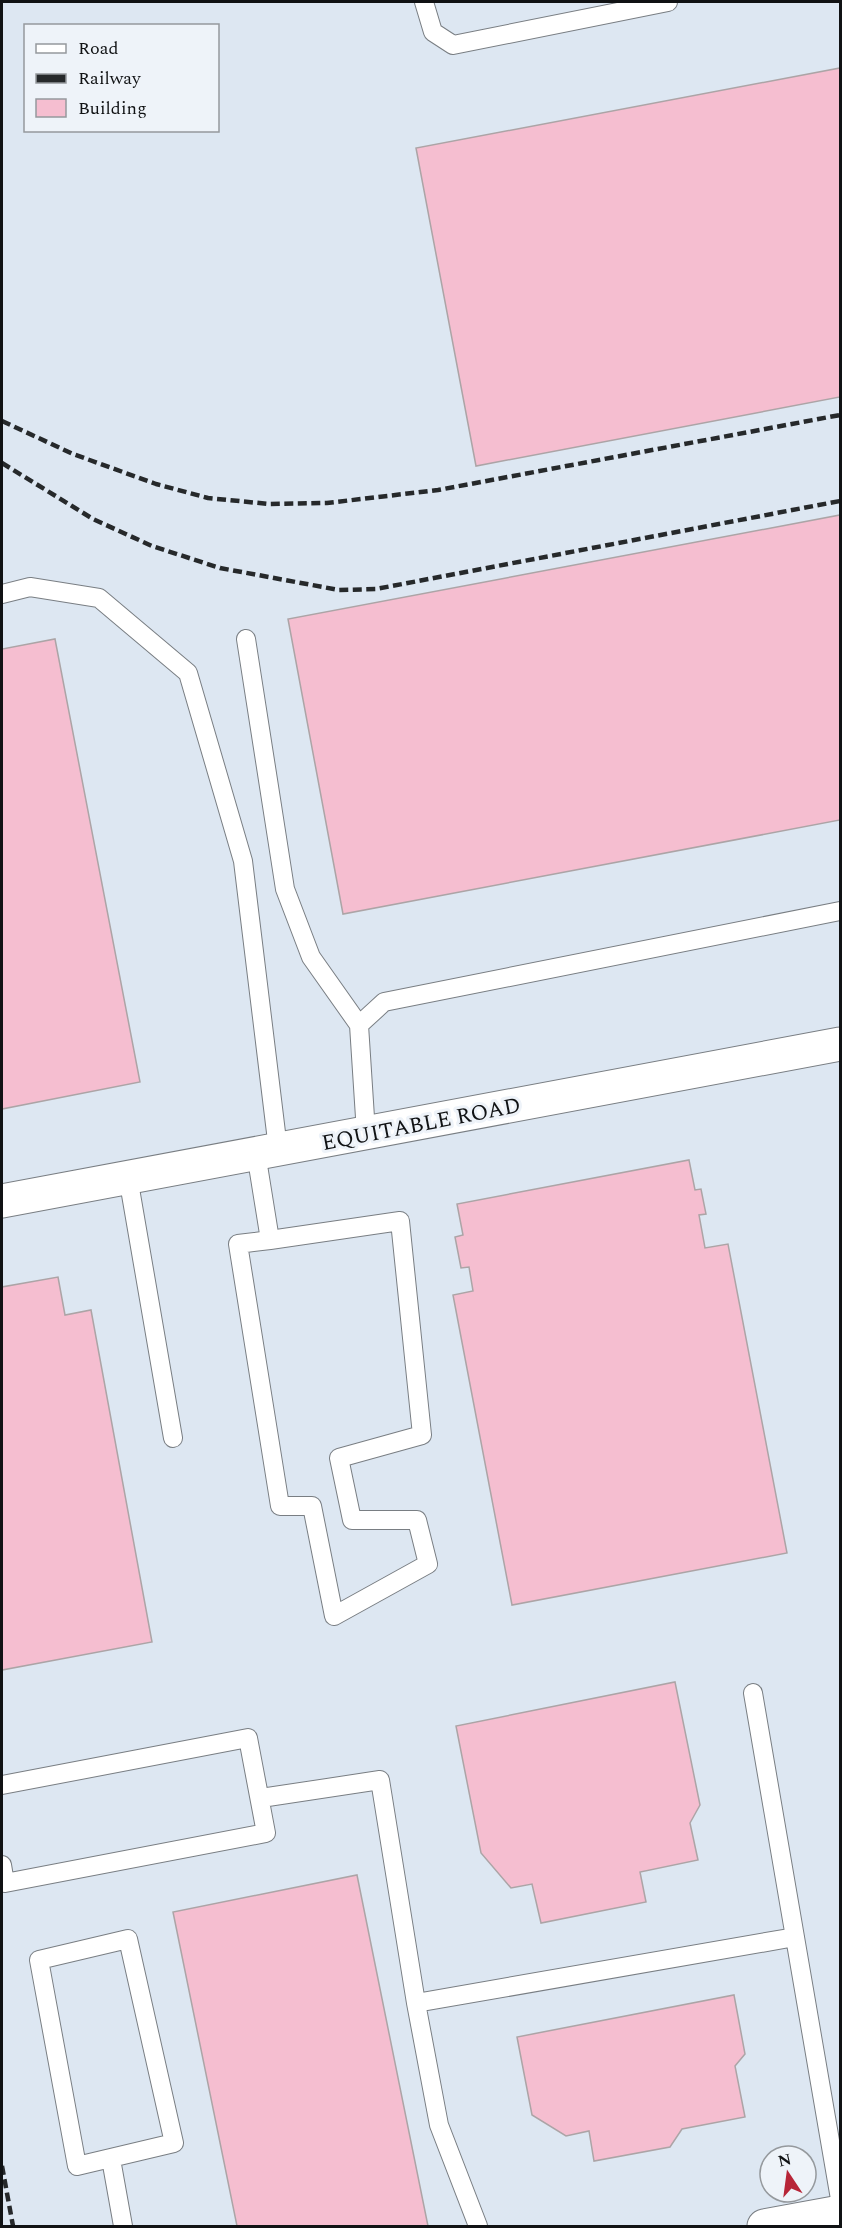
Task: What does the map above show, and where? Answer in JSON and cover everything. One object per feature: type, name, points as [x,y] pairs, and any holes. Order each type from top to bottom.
[{"type":"street","name":"EQUITABLE ROAD","points":[[2,1201],[840,1044]]},
{"type":"street","points":[[764,2226],[840,2212]]},
{"type":"lane","points":[[424,2],[433,32],[453,45],[668,2]]},
{"type":"lane","points":[[2,594],[30,587],[99,598],[188,673],[243,861],[267,1151],[270,1240]]},
{"type":"lane","points":[[246,639],[285,889],[311,957],[359,1025],[366,1133]]},
{"type":"lane","points":[[359,1025],[384,1002],[840,911]]},
{"type":"lane","points":[[128,1177],[173,1438]]},
{"type":"lane","points":[[400,1221],[422,1435],[339,1458],[352,1520],[417,1520],[428,1564],[333,1616],[312,1506],[280,1506],[238,1244],[270,1240],[400,1221]]},
{"type":"lane","points":[[753,1693],[795,1936],[832,2096],[840,2199]]},
{"type":"lane","points":[[2,1785],[248,1738],[266,1833],[5,1883],[2,1865]]},
{"type":"lane","points":[[261,1798],[380,1780],[416,2003],[439,2125],[477,2226]]},
{"type":"lane","points":[[416,2003],[795,1936]]},
{"type":"lane","points":[[128,1939],[136,1983],[174,2143],[111,2159],[77,2166],[39,1960],[128,1939]]},
{"type":"lane","points":[[111,2159],[123,2226]]},
{"type":"shaded area","points":[[2,2],[840,2],[840,2226],[2,2226]]},
{"type":"building","points":[[840,68],[840,397],[476,466],[416,148]]},
{"type":"building","points":[[840,515],[840,820],[343,914],[288,619]]},
{"type":"building","points":[[55,639],[140,1082],[2,1109],[2,649]]},
{"type":"building","points":[[689,1160],[695,1190],[701,1189],[706,1214],[699,1215],[705,1248],[728,1244],[787,1553],[512,1605],[453,1295],[473,1291],[469,1267],[461,1268],[455,1237],[463,1235],[457,1204]]},
{"type":"building","points":[[58,1277],[65,1315],[91,1310],[152,1642],[2,1670],[2,1287]]},
{"type":"building","points":[[675,1682],[700,1805],[690,1823],[698,1860],[640,1872],[646,1902],[541,1923],[532,1884],[511,1888],[481,1853],[456,1726]]},
{"type":"building","points":[[357,1875],[428,2226],[237,2226],[173,1912]]},
{"type":"building","points":[[734,1995],[745,2054],[735,2066],[745,2117],[682,2129],[670,2147],[594,2161],[589,2131],[566,2136],[532,2115],[517,2037]]},
{"type":"railway","points":[[2,421],[73,454],[156,484],[208,498],[269,504],[327,503],[438,490],[840,415]]},
{"type":"railway","points":[[2,463],[93,519],[152,546],[220,568],[339,590],[376,589],[840,501]]},
{"type":"railway","points":[[2,2166],[13,2226]]}]
